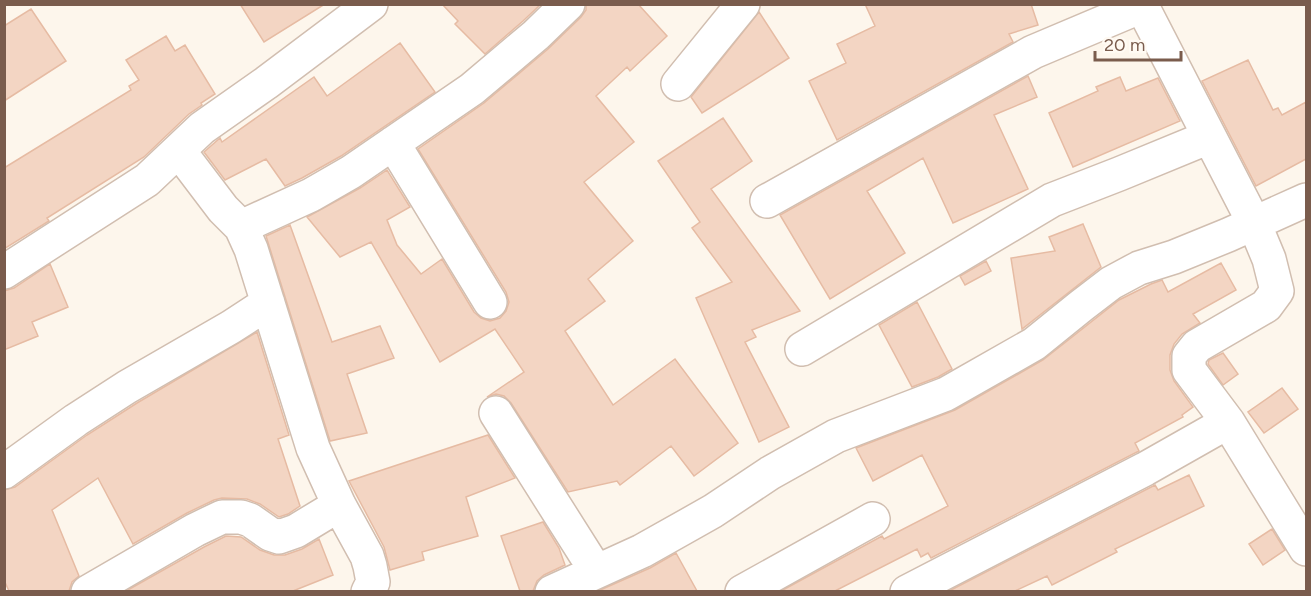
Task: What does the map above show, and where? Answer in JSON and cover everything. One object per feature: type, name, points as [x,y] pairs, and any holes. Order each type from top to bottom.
[{"type":"street","points":[[4,272],[147,180],[202,128],[371,4]]},
{"type":"street","points":[[241,227],[311,195],[351,172],[472,89],[536,35],[568,4]]},
{"type":"street","points":[[678,84],[743,4]]},
{"type":"street","points":[[767,201],[1033,52],[1141,5],[1254,223],[1269,259],[1277,291],[1266,306],[1197,346],[1190,356],[1189,370],[1228,422],[1306,549]]},
{"type":"street","points":[[802,349],[1052,200],[1209,137]]},
{"type":"street","points":[[393,143],[490,302]]},
{"type":"street","points":[[179,151],[223,209],[241,227],[251,249],[313,448],[339,505],[367,556],[373,582],[368,591]]},
{"type":"street","points":[[552,591],[642,551],[713,511],[770,473],[836,436],[946,394],[1034,344],[1111,283],[1139,268],[1174,257],[1306,200]]},
{"type":"street","points":[[4,472],[76,420],[127,387],[268,303]]},
{"type":"street","points":[[496,413],[596,571]]},
{"type":"street","points":[[907,591],[1145,469],[1228,422]]},
{"type":"street","points":[[88,591],[222,517],[241,517],[250,520],[270,534],[279,537],[296,531],[339,505]]},
{"type":"street","points":[[742,591],[873,519]]},
{"type":"building","points":[[240,4],[325,4],[264,42]]},
{"type":"building","points":[[442,4],[541,4],[485,54],[455,24],[458,21]]},
{"type":"building","points":[[586,4],[638,4],[667,36],[630,71],[627,67],[596,96],[634,142],[584,182],[633,241],[588,279],[605,301],[565,331],[613,405],[675,359],[738,443],[694,476],[671,446],[620,485],[617,481],[568,492],[511,403],[504,396],[496,394],[487,397],[524,372],[495,329],[440,362],[371,242],[340,257],[307,217],[360,188],[387,170],[410,207],[387,220],[397,245],[421,274],[442,259],[474,312],[490,321],[500,318],[509,302],[506,292],[418,149],[484,103],[548,49],[581,17],[586,10]]},
{"type":"building","points":[[865,4],[1031,4],[1038,25],[1009,34],[1013,42],[837,140],[809,81],[846,63],[837,44],[875,26]]},
{"type":"building","points":[[31,9],[66,61],[4,101],[4,26]]},
{"type":"building","points":[[759,12],[789,58],[702,113],[691,97]]},
{"type":"building","points":[[166,36],[175,51],[185,45],[215,94],[201,103],[202,105],[189,114],[144,157],[47,218],[49,221],[4,249],[4,168],[131,90],[129,86],[139,80],[126,60]]},
{"type":"building","points":[[400,43],[435,92],[341,156],[302,178],[285,186],[266,159],[225,180],[204,152],[220,138],[222,142],[314,77],[327,96]]},
{"type":"building","points":[[1248,60],[1273,110],[1278,108],[1282,115],[1306,102],[1306,159],[1256,186],[1202,81]]},
{"type":"building","points":[[1028,76],[1037,97],[994,115],[1028,189],[953,223],[923,158],[867,191],[905,253],[830,299],[780,215]]},
{"type":"building","points":[[1120,77],[1126,91],[1158,78],[1180,121],[1073,167],[1049,113],[1098,91],[1096,87]]},
{"type":"building","points":[[723,118],[752,161],[711,189],[800,311],[752,330],[756,337],[745,342],[789,427],[759,442],[696,298],[732,282],[692,228],[700,222],[658,161]]},
{"type":"building","points":[[1083,224],[1101,267],[1022,329],[1011,258],[1055,251],[1049,237]]},
{"type":"building","points":[[290,225],[332,342],[380,326],[394,358],[347,374],[367,433],[330,441],[266,236]]},
{"type":"building","points":[[986,261],[991,271],[965,285],[960,276]]},
{"type":"building","points":[[1221,263],[1236,290],[1193,314],[1200,323],[1182,334],[1174,344],[1170,355],[1170,370],[1174,381],[1193,407],[1182,415],[1183,417],[1135,443],[1139,451],[931,558],[928,553],[921,557],[917,549],[835,591],[781,591],[882,536],[884,539],[948,506],[922,455],[873,481],[856,448],[955,410],[1043,360],[1119,300],[1162,280],[1168,292]]},
{"type":"building","points":[[50,264],[68,307],[32,322],[38,336],[4,350],[4,291],[14,288]]},
{"type":"building","points":[[917,302],[952,369],[912,387],[879,325]]},
{"type":"building","points":[[257,332],[289,435],[278,439],[300,506],[279,517],[260,504],[247,499],[222,498],[187,513],[133,544],[98,478],[52,510],[79,576],[72,582],[69,591],[9,591],[4,580],[4,490],[15,487],[87,435],[137,403]]},
{"type":"building","points":[[1223,353],[1238,374],[1223,385],[1208,364],[1209,360]]},
{"type":"building","points":[[1282,388],[1298,409],[1264,433],[1248,412]]},
{"type":"building","points":[[488,435],[515,478],[466,497],[478,536],[422,552],[424,560],[390,570],[384,547],[349,481]]},
{"type":"building","points":[[1189,475],[1204,506],[1115,549],[1117,552],[1052,585],[1047,576],[1015,591],[949,591],[1155,485],[1158,490]]},
{"type":"building","points":[[543,522],[559,548],[565,565],[544,575],[537,581],[533,591],[520,591],[501,536]]},
{"type":"building","points":[[1272,529],[1285,550],[1263,565],[1249,544]]},
{"type":"building","points":[[226,536],[241,537],[260,550],[274,555],[285,555],[302,549],[319,539],[333,575],[293,591],[126,591],[204,547]]},
{"type":"building","points":[[676,553],[697,591],[598,591],[650,568]]}]
